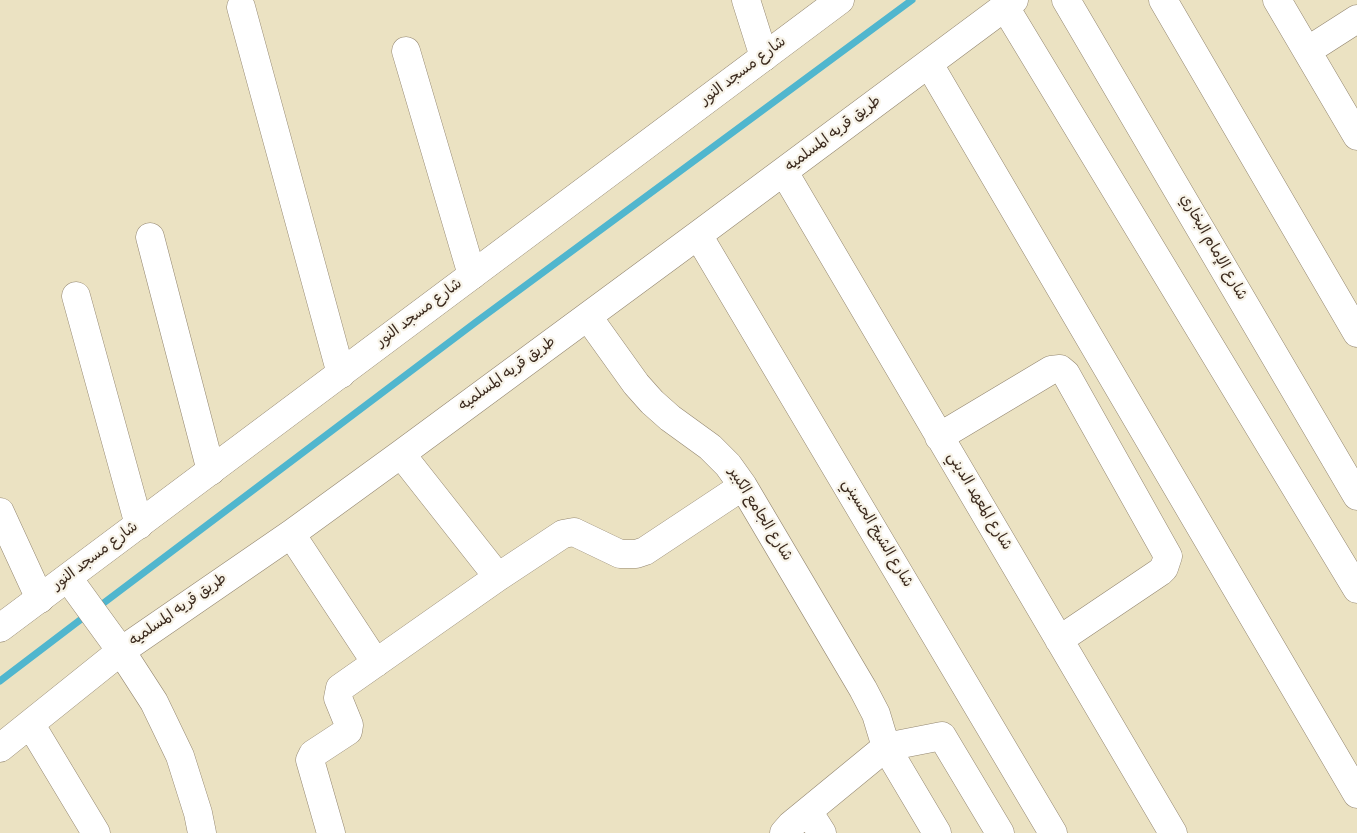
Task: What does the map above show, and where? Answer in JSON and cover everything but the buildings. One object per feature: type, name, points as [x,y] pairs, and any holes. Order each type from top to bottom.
[{"type":"street","points":[[746,0],[764,57]]},
{"type":"street","name":"شارع مسجد النور","points":[[0,628],[840,0]]},
{"type":"street","name":"شارع الإمام البخاري","points":[[1066,0],[1357,496]]},
{"type":"street","points":[[1163,0],[1357,334]]},
{"type":"street","points":[[1278,0],[1357,136]]},
{"type":"street","points":[[1009,4],[1357,589]]},
{"type":"street","name":"طريق قريه المسلميه","points":[[0,748],[122,652],[291,534],[401,454],[1009,4]]},
{"type":"street","points":[[241,7],[341,374]]},
{"type":"street","points":[[1307,52],[1357,19]]},
{"type":"street","points":[[406,51],[472,275]]},
{"type":"street","points":[[929,64],[1357,794]]},
{"type":"street","name":"شارع المعهد الديني","points":[[784,172],[1173,833]]},
{"type":"street","name":"شارع الشيخ الحسيني","points":[[698,235],[1053,833]]},
{"type":"street","points":[[150,237],[211,471]]},
{"type":"street","points":[[76,296],[139,525]]},
{"type":"street","name":"شارع الجامع الكبير","points":[[588,316],[636,384],[652,402],[670,418],[710,447],[728,465],[743,486],[863,690],[876,714],[886,747],[937,833]]},
{"type":"street","points":[[939,437],[1051,370],[1060,369],[1066,374],[1168,556],[1164,568],[1160,572],[1059,640]]},
{"type":"street","points":[[401,454],[498,577]]},
{"type":"street","points":[[332,833],[310,760],[313,754],[348,731],[349,725],[338,698],[340,688],[555,539],[574,532],[620,554],[636,554],[645,551],[743,486]]},
{"type":"street","points":[[0,512],[40,598]]},
{"type":"street","points":[[291,534],[376,663]]},
{"type":"street","points":[[68,578],[122,652],[154,702],[180,756],[198,813],[202,833]]},
{"type":"street","points":[[31,725],[96,833]]},
{"type":"street","points":[[784,833],[785,830],[815,822],[886,747],[942,736],[1000,833]]},
{"type":"waterway","points":[[97,608],[476,322],[912,0]]},
{"type":"waterway","points":[[0,681],[88,614]]}]
